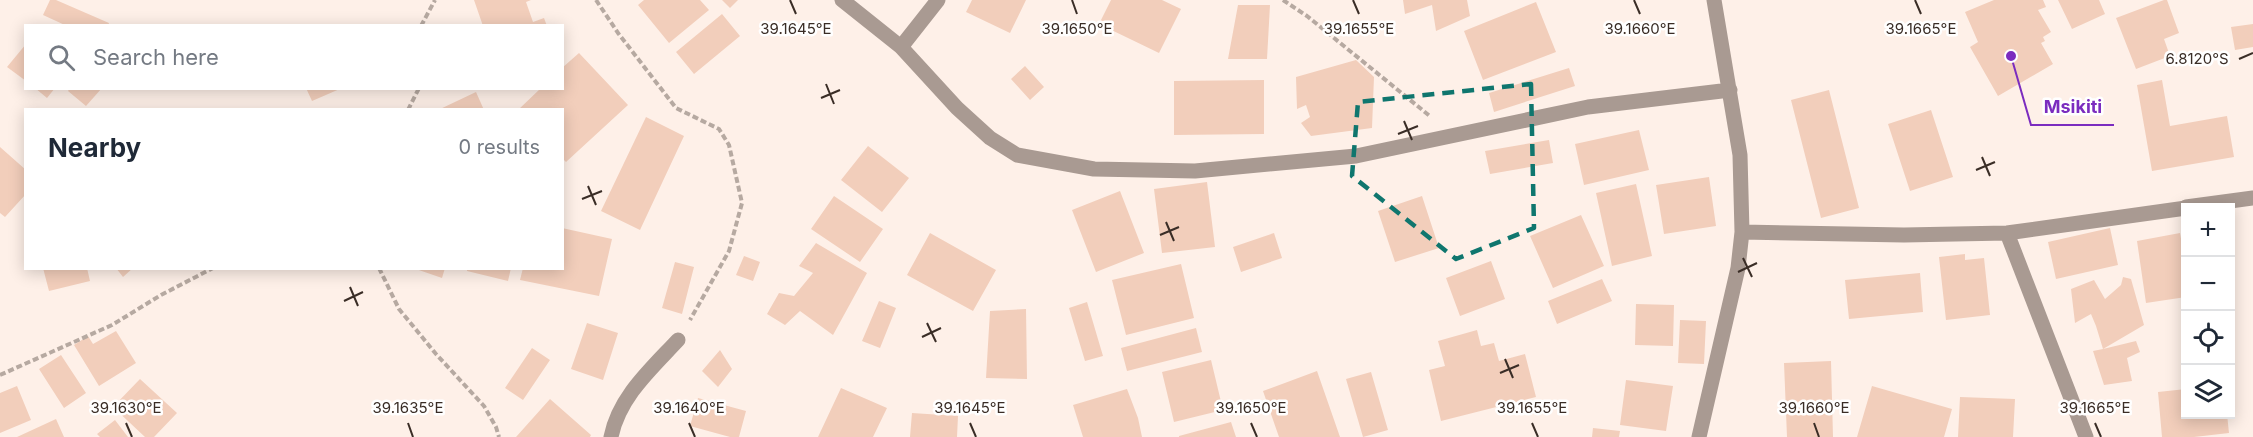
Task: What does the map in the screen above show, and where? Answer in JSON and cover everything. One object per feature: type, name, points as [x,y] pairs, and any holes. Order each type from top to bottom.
[{"type":"street","points":[[842,0],[901,46],[957,108],[990,138],[1017,155],[1094,169],[1195,171],[1356,156],[1588,107],[1730,90]]},
{"type":"street","points":[[901,46],[938,0]]},
{"type":"street","points":[[1699,437],[1738,268],[1742,232],[1740,155],[1714,0]]},
{"type":"street","points":[[2220,203],[2253,198]]},
{"type":"street","points":[[1742,232],[1904,235],[2007,233],[2181,209]]},
{"type":"street","points":[[2007,233],[2086,437]]},
{"type":"street","points":[[611,437],[614,424],[628,396],[678,340]]},
{"type":"path","points":[[423,24],[435,0]]},
{"type":"path","points":[[596,0],[618,33],[676,108],[719,129],[729,145],[742,203],[729,251],[678,340]]},
{"type":"path","points":[[1283,0],[1307,16],[1410,102],[1456,135]]},
{"type":"path","points":[[410,108],[418,90]]},
{"type":"path","points":[[0,375],[112,325],[161,295],[209,270]]},
{"type":"path","points":[[380,270],[399,309],[436,354],[484,406],[499,437]]},
{"type":"highlighted area","points":[[1531,84],[1534,228],[1456,259],[1352,176],[1358,102]]},
{"type":"building","points":[[50,0],[56,0],[109,23],[63,24],[43,15]]},
{"type":"building","points":[[474,0],[531,0],[526,2],[533,22],[544,18],[546,24],[482,24]]},
{"type":"building","points":[[644,0],[700,0],[709,10],[669,43],[638,5]]},
{"type":"building","points":[[722,0],[738,0],[730,8]]},
{"type":"building","points":[[972,0],[1026,0],[1010,33],[966,12]]},
{"type":"building","points":[[1111,0],[1162,0],[1181,9],[1159,53],[1099,24]]},
{"type":"building","points":[[1403,0],[1467,0],[1470,16],[1436,31],[1432,5],[1405,14]]},
{"type":"building","points":[[1994,0],[2043,0],[2046,7],[2038,10],[2051,32],[2043,37],[2045,41],[2041,43],[2053,64],[1998,96],[1970,47],[1978,42],[1965,12]]},
{"type":"building","points":[[2058,0],[2099,0],[2105,14],[2072,29]]},
{"type":"building","points":[[2167,0],[2179,33],[2164,39],[2170,56],[2136,69],[2116,18]]},
{"type":"building","points":[[1536,2],[1556,52],[1483,80],[1464,31]]},
{"type":"building","points":[[1238,5],[1270,5],[1267,59],[1228,59]]},
{"type":"building","points":[[722,14],[740,36],[694,74],[676,52]]},
{"type":"building","points":[[2253,24],[2253,47],[2235,50],[2231,27]]},
{"type":"building","points":[[24,46],[24,80],[7,67]]},
{"type":"building","points":[[579,53],[628,105],[566,162],[564,160],[564,108],[520,108],[539,90],[564,90],[564,66]]},
{"type":"building","points":[[1356,60],[1374,77],[1372,128],[1311,136],[1301,123],[1310,117],[1306,105],[1297,109],[1296,77]]},
{"type":"building","points":[[1025,66],[1044,87],[1030,100],[1011,79]]},
{"type":"building","points":[[1569,68],[1575,86],[1494,112],[1489,93]]},
{"type":"building","points":[[1264,80],[1264,134],[1174,135],[1174,81]]},
{"type":"building","points":[[2162,80],[2170,126],[2227,116],[2234,157],[2152,171],[2137,85]]},
{"type":"building","points":[[37,90],[53,90],[47,98]]},
{"type":"building","points":[[69,90],[100,90],[86,106]]},
{"type":"building","points":[[307,90],[337,90],[312,101]]},
{"type":"building","points":[[1829,90],[1859,208],[1821,218],[1791,100]]},
{"type":"building","points":[[476,92],[483,108],[442,108]]},
{"type":"building","points":[[1931,110],[1953,177],[1910,191],[1888,124]]},
{"type":"building","points":[[646,117],[684,136],[640,230],[601,211]]},
{"type":"building","points":[[1639,130],[1649,170],[1584,185],[1575,144]]},
{"type":"building","points":[[1549,140],[1553,163],[1490,174],[1485,151]]},
{"type":"building","points":[[868,146],[909,178],[882,212],[841,180]]},
{"type":"building","points":[[0,147],[24,168],[24,196],[5,217],[0,213]]},
{"type":"building","points":[[1709,177],[1716,226],[1664,234],[1656,185]]},
{"type":"building","points":[[1207,182],[1215,247],[1162,253],[1154,189]]},
{"type":"building","points":[[1636,184],[1652,256],[1612,266],[1596,193]]},
{"type":"building","points":[[1120,191],[1144,253],[1096,272],[1072,210]]},
{"type":"building","points":[[834,196],[883,229],[860,262],[811,229]]},
{"type":"building","points":[[1422,196],[1439,248],[1395,262],[1378,211]]},
{"type":"building","points":[[1581,215],[1604,266],[1553,288],[1530,236]]},
{"type":"building","points":[[564,228],[612,239],[599,296],[520,280],[522,270],[564,270]]},
{"type":"building","points":[[2110,228],[2118,265],[2056,279],[2048,242]]},
{"type":"building","points":[[930,233],[996,270],[973,311],[907,275]]},
{"type":"building","points":[[1274,233],[1282,258],[1241,272],[1233,247]]},
{"type":"building","points":[[2180,233],[2181,298],[2146,303],[2137,241]]},
{"type":"building","points":[[816,243],[867,273],[833,335],[800,311],[785,325],[767,314],[779,293],[794,296],[813,273],[799,266]]},
{"type":"building","points":[[1965,254],[1965,260],[1984,258],[1990,315],[1946,320],[1939,257]]},
{"type":"building","points":[[744,256],[760,262],[753,281],[736,275]]},
{"type":"building","points":[[1491,261],[1505,299],[1460,316],[1446,278]]},
{"type":"building","points":[[675,262],[694,267],[682,314],[662,308]]},
{"type":"building","points":[[1181,264],[1194,318],[1126,335],[1112,280]]},
{"type":"building","points":[[44,270],[87,270],[90,281],[49,291]]},
{"type":"building","points":[[118,270],[131,270],[123,277]]},
{"type":"building","points":[[419,270],[444,270],[442,278]]},
{"type":"building","points":[[467,270],[511,270],[508,281]]},
{"type":"building","points":[[1920,273],[1923,312],[1849,319],[1845,280]]},
{"type":"building","points":[[2123,277],[2131,279],[2144,325],[2103,349],[2091,314],[2075,323],[2071,289],[2094,280],[2105,299],[2121,285]]},
{"type":"building","points":[[1602,279],[1612,301],[1557,324],[1548,301]]},
{"type":"building","points":[[879,301],[896,308],[880,348],[862,341]]},
{"type":"building","points":[[1087,302],[1103,356],[1085,361],[1069,308]]},
{"type":"building","points":[[1636,304],[1674,305],[1673,346],[1635,345]]},
{"type":"building","points":[[1026,309],[1027,379],[986,378],[990,311]]},
{"type":"building","points":[[1680,320],[1706,321],[1704,364],[1678,363]]},
{"type":"building","points":[[587,323],[618,333],[603,380],[571,369]]},
{"type":"building","points":[[1196,328],[1202,352],[1127,371],[1121,348]]},
{"type":"building","points":[[1477,330],[1481,346],[1494,343],[1499,361],[1525,354],[1536,397],[1441,421],[1429,370],[1445,366],[1438,341]]},
{"type":"building","points":[[116,331],[136,363],[99,386],[74,345],[88,336],[93,344]]},
{"type":"building","points":[[2136,341],[2140,352],[2127,358],[2132,381],[2104,385],[2093,351]]},
{"type":"building","points":[[532,348],[550,360],[523,400],[505,388]]},
{"type":"building","points":[[720,350],[732,369],[718,387],[702,371]]},
{"type":"building","points":[[61,355],[86,393],[64,408],[39,369]]},
{"type":"building","points":[[1211,360],[1223,410],[1174,422],[1162,372]]},
{"type":"building","points":[[1831,361],[1833,437],[1787,437],[1784,363]]},
{"type":"building","points":[[1317,371],[1340,437],[1279,437],[1263,391]]},
{"type":"building","points":[[1371,372],[1388,430],[1363,437],[1346,379]]},
{"type":"building","points":[[140,379],[177,413],[154,437],[145,437],[113,407]]},
{"type":"building","points":[[1626,380],[1673,386],[1666,431],[1620,425]]},
{"type":"building","points":[[17,386],[31,420],[0,433],[0,393]]},
{"type":"building","points":[[1872,386],[1952,409],[1944,437],[1857,437]]},
{"type":"building","points":[[841,388],[887,408],[873,437],[818,437]]},
{"type":"building","points":[[1127,389],[1138,418],[1142,437],[1083,437],[1073,405]]},
{"type":"building","points":[[2181,390],[2181,419],[2228,419],[2229,433],[2194,437],[2162,437],[2158,392]]},
{"type":"building","points":[[1960,397],[2015,399],[2013,437],[1958,437]]},
{"type":"building","points":[[698,398],[746,411],[739,437],[730,437],[690,426]]},
{"type":"building","points":[[550,399],[591,435],[590,437],[516,437]]},
{"type":"building","points":[[912,413],[958,416],[957,437],[910,437]]},
{"type":"building","points":[[56,419],[64,437],[17,437]]},
{"type":"building","points":[[115,420],[128,437],[100,437],[97,434]]},
{"type":"building","points":[[1231,422],[1236,437],[1179,437],[1179,436]]},
{"type":"building","points":[[1593,428],[1620,431],[1619,437],[1592,437]]},
{"type":"place","name":"Msikiti","points":[[2011,56]]}]
